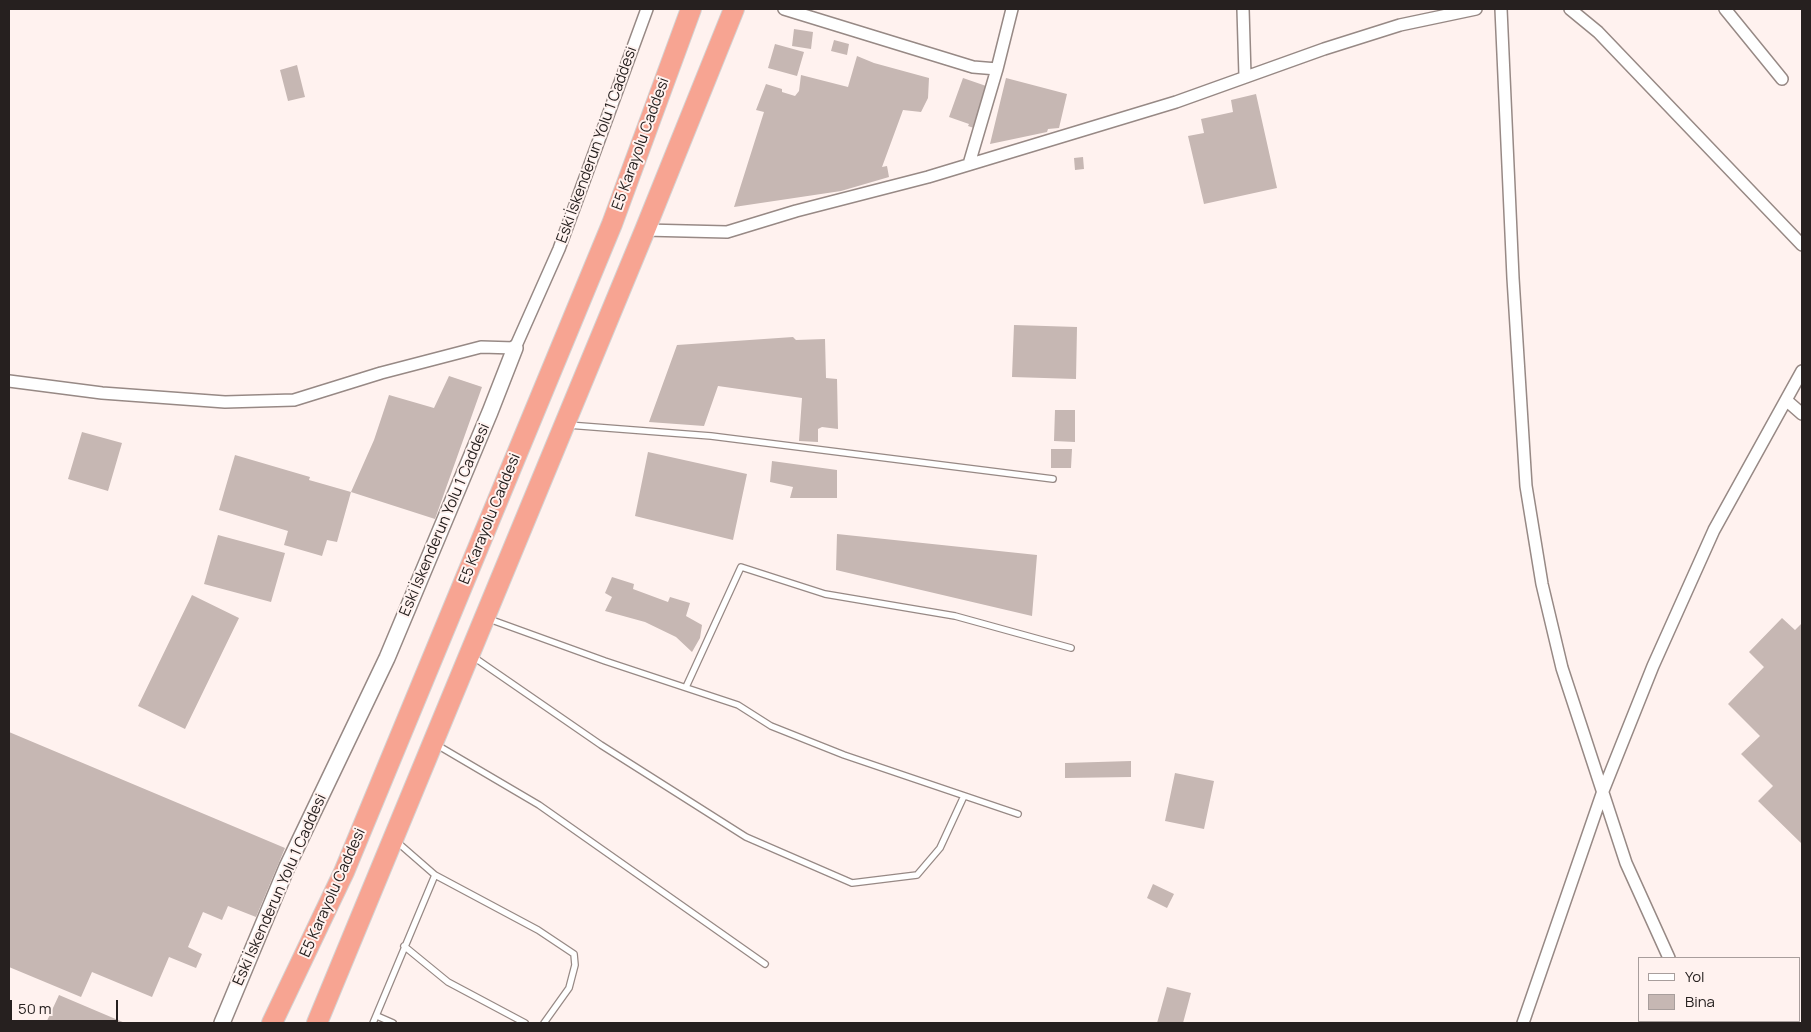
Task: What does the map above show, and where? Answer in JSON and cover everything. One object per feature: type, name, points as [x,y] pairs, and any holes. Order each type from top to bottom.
[{"type":"highway","name":"E5 Karayolu Caddesi","points":[[272,1023],[344,872],[608,232],[691,9]]},
{"type":"highway","points":[[316,1023],[645,230],[734,9]]},
{"type":"street","name":"Eski İskenderun Yolu 1 Caddesi","points":[[222,1023],[287,867],[388,658],[487,421],[515,348],[559,249],[647,9]]},
{"type":"street","points":[[784,9],[973,67],[996,69]]},
{"type":"street","points":[[969,164],[1012,9]]},
{"type":"street","points":[[1243,9],[1246,76]]},
{"type":"street","points":[[645,230],[727,232],[796,211],[969,164],[1176,102],[1246,76],[1400,25],[1476,9]]},
{"type":"street","points":[[1502,9],[1513,278],[1526,486],[1542,584],[1562,668],[1626,863],[1669,957]]},
{"type":"street","points":[[1570,9],[1598,32],[1802,245]]},
{"type":"street","points":[[1725,9],[1782,78]]},
{"type":"street","points":[[9,381],[102,393],[225,402],[294,400],[381,373],[481,347],[515,348]]},
{"type":"street","points":[[1523,1023],[1603,791],[1653,666],[1714,530],[1802,371]]},
{"type":"street","points":[[1786,400],[1802,414]]},
{"type":"lane","points":[[564,425],[711,436],[1053,479]]},
{"type":"lane","points":[[686,687],[741,567],[825,594],[955,616],[1071,648]]},
{"type":"lane","points":[[484,617],[604,661],[738,705],[771,726],[844,755],[1018,814]]},
{"type":"lane","points":[[470,654],[601,745],[746,837],[852,883],[917,875],[940,848],[964,796]]},
{"type":"lane","points":[[433,742],[539,805],[765,964]]},
{"type":"lane","points":[[393,839],[435,874],[538,930],[574,954],[574,965],[569,988],[544,1023]]},
{"type":"lane","points":[[373,1023],[435,874]]},
{"type":"lane","points":[[404,946],[448,982],[525,1023]]},
{"type":"lane","points":[[377,1016],[393,1023]]},
{"type":"building","points":[[794,29],[813,32],[811,49],[792,46]]},
{"type":"building","points":[[834,40],[849,44],[847,55],[831,51]]},
{"type":"building","points":[[775,44],[804,52],[797,76],[768,68]]},
{"type":"building","points":[[857,56],[874,63],[929,78],[928,98],[921,112],[903,110],[882,167],[887,166],[889,177],[841,191],[734,207],[764,112],[756,110],[766,84],[795,96],[799,91],[801,75],[848,87]]},
{"type":"building","points":[[297,65],[305,97],[288,101],[280,70]]},
{"type":"building","points":[[963,78],[989,87],[974,128],[968,126],[969,124],[949,117]]},
{"type":"building","points":[[1006,78],[1067,94],[1059,128],[1048,129],[1047,132],[990,144]]},
{"type":"building","points":[[1256,94],[1277,188],[1204,204],[1188,136],[1204,133],[1201,119],[1233,112],[1231,100]]},
{"type":"building","points":[[1083,157],[1084,169],[1075,170],[1074,158]]},
{"type":"building","points":[[1014,325],[1077,327],[1076,379],[1012,377]]},
{"type":"building","points":[[793,337],[796,340],[825,339],[826,378],[837,379],[838,429],[822,427],[818,429],[818,442],[799,441],[802,398],[718,386],[704,426],[649,422],[677,345]]},
{"type":"building","points":[[449,376],[482,387],[435,519],[351,492],[374,440],[389,395],[434,408]]},
{"type":"building","points":[[1055,410],[1075,410],[1075,442],[1054,441]]},
{"type":"building","points":[[82,432],[122,443],[108,491],[68,479]]},
{"type":"building","points":[[1051,449],[1072,449],[1071,468],[1051,468]]},
{"type":"building","points":[[648,452],[747,474],[733,540],[635,516]]},
{"type":"building","points":[[235,455],[310,477],[309,480],[351,492],[337,542],[327,540],[322,556],[284,545],[288,531],[219,510]]},
{"type":"building","points":[[772,461],[837,470],[837,498],[790,498],[793,487],[770,482]]},
{"type":"building","points":[[837,534],[1037,555],[1032,616],[836,570]]},
{"type":"building","points":[[218,535],[285,553],[271,602],[204,584]]},
{"type":"building","points":[[612,577],[634,584],[633,589],[668,602],[670,597],[690,603],[686,616],[702,625],[700,638],[692,652],[676,637],[645,622],[605,611],[612,597],[605,593]]},
{"type":"building","points":[[192,595],[239,618],[185,729],[138,706]]},
{"type":"building","points":[[1782,618],[1795,630],[1802,623],[1802,844],[1758,801],[1773,786],[1741,754],[1760,736],[1728,704],[1764,667],[1749,652]]},
{"type":"building","points":[[9,732],[285,848],[256,917],[228,906],[222,920],[203,912],[188,947],[202,954],[196,968],[169,957],[152,997],[92,972],[81,997],[9,967]]},
{"type":"building","points":[[1131,761],[1131,777],[1065,778],[1065,763]]},
{"type":"building","points":[[1175,773],[1214,781],[1204,829],[1165,821]]},
{"type":"building","points":[[1153,884],[1174,894],[1167,908],[1147,898]]},
{"type":"building","points":[[1167,987],[1191,993],[1183,1023],[1157,1023]]},
{"type":"building","points":[[59,995],[125,1023],[46,1023]]}]
